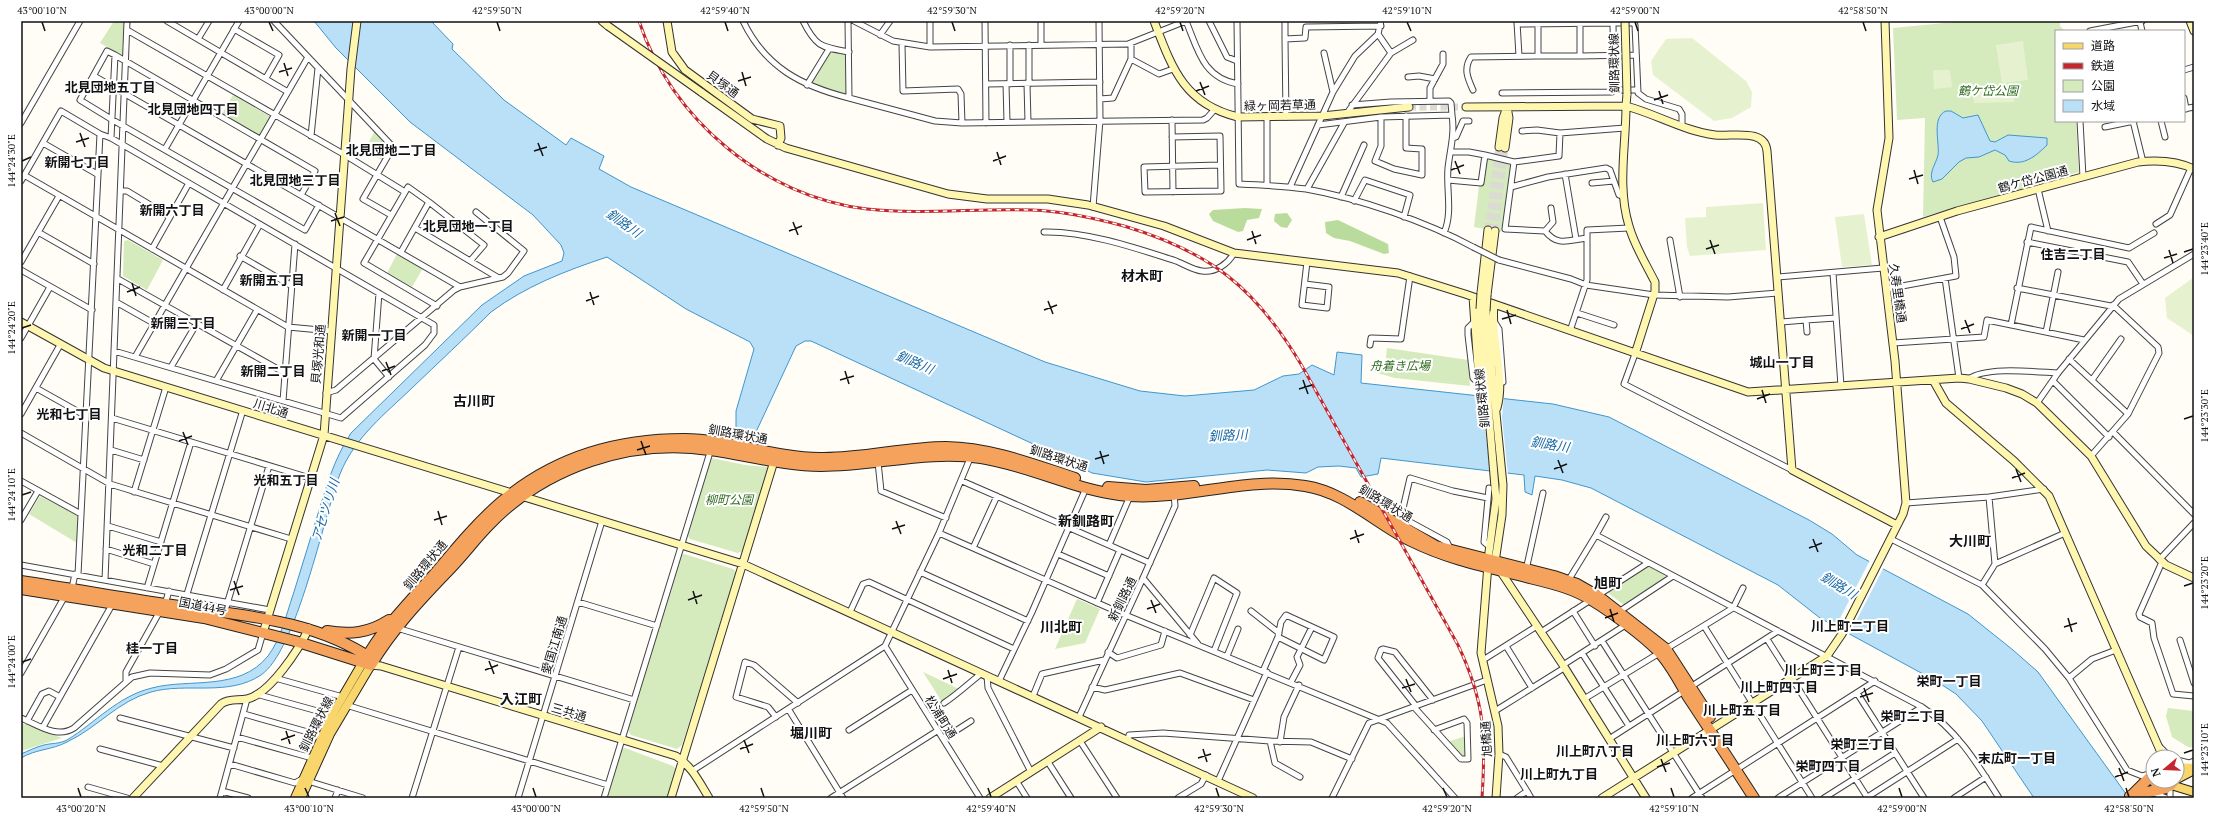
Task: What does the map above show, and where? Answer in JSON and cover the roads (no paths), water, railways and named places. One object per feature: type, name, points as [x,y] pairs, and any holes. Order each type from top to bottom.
[{"type":"highway","name":"釧路環状通","points":[[371,662],[383,632],[468,534],[512,493],[536,476],[554,467],[607,447],[662,439],[687,439],[712,446],[823,466],[921,456],[971,453],[1086,488],[1130,496],[1254,484],[1273,483],[1306,486],[1341,498],[1418,544],[1456,560],[1526,570],[1567,584],[1595,598],[1663,650],[1738,768],[1754,798]]},
{"type":"highway","name":"釧路環状通","points":[[371,662],[397,628],[490,524],[522,495],[557,474],[610,455],[663,447],[712,446]]},
{"type":"highway","name":"釧路環状通","points":[[775,457],[822,458],[923,448],[1015,458],[1102,486],[1146,490],[1174,491],[1260,477],[1283,477],[1315,481],[1337,489],[1421,539],[1493,565],[1567,584]]},
{"type":"highway","name":"国道44号","points":[[21,581],[223,618],[268,634],[371,662]]},
{"type":"highway","name":"国道44号","points":[[21,589],[68,590],[113,603],[163,606]]},
{"type":"highway","points":[[308,628],[345,634],[358,633],[377,627],[401,612]]},
{"type":"highway","name":"国道44号","points":[[223,618],[271,617],[308,628],[371,662]]},
{"type":"highway","name":"釧路環状通","points":[[1738,768],[1762,798]]},
{"type":"highway","points":[[2134,794],[2148,789]]},
{"type":"highway","points":[[2134,794],[2148,789]]},
{"type":"main road","name":"釧路環状線","points":[[301,798],[312,758],[332,716],[343,697],[371,662]]},
{"type":"main road","name":"釧路環状線","points":[[295,798],[371,662]]},
{"type":"street","points":[[21,123],[80,21]]},
{"type":"street","points":[[105,580],[115,371],[114,351],[122,192],[122,124],[127,21]]},
{"type":"street","points":[[167,21],[288,92]]},
{"type":"street","points":[[198,39],[208,21]]},
{"type":"street","points":[[166,149],[192,100],[239,21]]},
{"type":"street","points":[[274,21],[393,147],[363,199],[391,215]]},
{"type":"street","name":"貝塚光和通","points":[[268,634],[291,539],[324,435],[351,69],[357,21]]},
{"type":"street","points":[[602,21],[700,92],[767,139],[778,145],[948,194],[986,199],[1048,199],[1071,201],[1164,226],[1234,253],[1410,276],[1742,391],[1755,393],[1959,378],[1969,379],[2022,394],[2037,403],[2091,456],[2139,537],[2160,561],[2194,578]]},
{"type":"street","name":"貝塚通","points":[[667,21],[671,46],[679,64],[752,119],[780,126],[781,138],[778,145]]},
{"type":"street","points":[[743,21],[755,42],[772,62],[788,75],[807,85],[935,121],[986,123],[1100,120],[1203,120],[1215,109]]},
{"type":"street","points":[[803,21],[816,43],[829,49],[849,52]]},
{"type":"street","points":[[848,21],[849,98]]},
{"type":"street","points":[[854,21],[880,35],[902,44],[930,47],[1131,43],[1186,21],[1200,57],[1206,67],[1220,79],[1238,84]]},
{"type":"street","points":[[880,35],[890,21]]},
{"type":"street","points":[[930,21],[930,47]]},
{"type":"street","points":[[985,21],[986,123]]},
{"type":"street","points":[[1041,21],[1041,45]]},
{"type":"street","points":[[1093,207],[1100,120],[1099,21]]},
{"type":"street","name":"緑ヶ岡若草通","points":[[1154,21],[1173,69],[1191,93],[1215,109],[1238,117],[1322,116],[1409,107]]},
{"type":"street","points":[[1209,21],[1225,53],[1231,60],[1237,61]]},
{"type":"street","points":[[1237,21],[1239,184],[1290,187],[1341,197],[1404,217],[1444,233],[1499,260],[1571,279],[1586,285],[1654,295],[1680,297],[1728,297],[1778,293]]},
{"type":"street","points":[[1285,21],[1286,117]]},
{"type":"street","name":"釧路環状線","points":[[1507,107],[1626,106],[1625,21]]},
{"type":"street","name":"久寿里橋通","points":[[1827,656],[1842,634],[1897,525],[1906,503],[1897,382],[1879,237],[1878,197],[1887,152],[1889,129],[1885,21]]},
{"type":"street","points":[[2115,21],[2116,27]]},
{"type":"street","points":[[2096,30],[2141,21]]},
{"type":"street","points":[[2190,21],[2194,31]]},
{"type":"street","points":[[1519,56],[1517,22],[1580,24],[1592,22],[1633,23],[1636,25],[1638,90],[1642,97],[1646,99],[1679,109],[1682,114],[1682,125]]},
{"type":"street","points":[[1538,22],[1538,56]]},
{"type":"street","points":[[1613,23],[1614,90]]},
{"type":"street","points":[[1285,39],[1305,38],[1306,28],[1381,24],[1378,34],[1355,56],[1333,92],[1290,187]]},
{"type":"street","points":[[1580,24],[1580,56]]},
{"type":"street","points":[[234,29],[279,55],[266,78]]},
{"type":"street","points":[[127,30],[345,155],[405,192]]},
{"type":"street","points":[[1378,34],[1391,53]]},
{"type":"street","points":[[1347,113],[1391,53],[1413,40]]},
{"type":"street","points":[[1100,99],[1113,98],[1131,59],[1131,43]]},
{"type":"street","points":[[902,44],[903,91],[958,89],[961,94],[962,123]]},
{"type":"street","points":[[1007,122],[1010,45]]},
{"type":"street","points":[[1028,122],[1029,45]]},
{"type":"street","points":[[807,85],[829,49]]},
{"type":"street","points":[[301,194],[315,171],[107,51],[80,100],[305,230],[319,205]]},
{"type":"street","points":[[1324,53],[1333,92]]},
{"type":"street","points":[[1430,100],[1430,88],[1443,64],[1443,54]]},
{"type":"street","points":[[1473,90],[1467,78],[1466,68],[1471,57],[1636,55]]},
{"type":"street","points":[[111,138],[115,56]]},
{"type":"street","points":[[135,357],[166,306],[308,57]]},
{"type":"street","points":[[1131,59],[1159,74],[1173,69]]},
{"type":"street","points":[[311,136],[318,68]]},
{"type":"street","points":[[94,76],[460,287]]},
{"type":"street","points":[[1408,77],[1418,76],[1435,79]]},
{"type":"street","points":[[986,84],[1100,82]]},
{"type":"street","points":[[1502,93],[1612,92],[1614,90],[1638,90]]},
{"type":"street","points":[[1352,105],[1430,100],[1449,101],[1451,103],[1453,138],[1448,180],[1449,214],[1444,233]]},
{"type":"street","points":[[1792,470],[1765,142],[1758,136],[1713,134],[1626,106],[1624,196],[1629,228],[1655,282],[1654,295],[1624,384],[1897,525]]},
{"type":"street","points":[[1466,107],[1507,107],[1503,118],[1502,148]]},
{"type":"street","points":[[2185,109],[2194,107]]},
{"type":"street","points":[[21,181],[61,111],[100,134],[111,138],[434,325],[434,333],[425,345],[389,378],[341,418],[325,415],[171,367],[114,351]]},
{"type":"street","points":[[1381,117],[1381,146],[1375,161],[1394,169],[1422,175],[1422,148],[1406,148],[1406,116]]},
{"type":"street","points":[[1318,125],[1381,117],[1452,116]]},
{"type":"street","points":[[1267,117],[1267,186]]},
{"type":"street","points":[[1172,120],[1173,192]]},
{"type":"street","points":[[1453,138],[1456,137],[1463,121],[1469,121]]},
{"type":"street","points":[[1307,190],[1344,122]]},
{"type":"street","points":[[2080,122],[2083,177]]},
{"type":"street","points":[[2105,127],[2128,122]]},
{"type":"street","points":[[2133,122],[2143,162]]},
{"type":"street","points":[[2161,122],[2165,137]]},
{"type":"street","points":[[1522,130],[1560,133],[1625,128]]},
{"type":"street","points":[[1451,152],[1469,152],[1514,162],[1559,156],[1560,133]]},
{"type":"street","points":[[21,673],[77,574],[84,469],[100,134]]},
{"type":"street","points":[[1172,137],[1220,136],[1221,191],[1145,192],[1144,167],[1220,165]]},
{"type":"street","points":[[43,143],[97,174]]},
{"type":"street","points":[[1341,197],[1364,145]]},
{"type":"street","points":[[1448,180],[1481,183],[1485,155]]},
{"type":"street","name":"鶴ケ岱公園通","points":[[1879,237],[1940,217],[2038,189],[2143,162],[2161,161],[2192,168]]},
{"type":"street","points":[[1514,162],[1505,229],[1545,231],[1556,242],[1587,238]]},
{"type":"street","points":[[1511,187],[1565,174],[1606,168],[1610,170],[1620,195],[1624,196]]},
{"type":"street","points":[[2156,224],[2170,214],[2192,168]]},
{"type":"street","points":[[1565,174],[1576,239]]},
{"type":"street","points":[[24,175],[288,327],[331,331]]},
{"type":"street","points":[[1354,201],[1365,180],[1410,195],[1404,217]]},
{"type":"street","points":[[1592,184],[1614,180]]},
{"type":"street","points":[[152,249],[189,183]]},
{"type":"street","points":[[437,306],[364,263],[408,187],[484,245],[471,260]]},
{"type":"street","points":[[2038,189],[2048,230]]},
{"type":"street","points":[[122,192],[127,191],[170,217]]},
{"type":"street","points":[[21,262],[59,196]]},
{"type":"street","points":[[401,252],[429,202]]},
{"type":"street","points":[[1545,231],[1553,222],[1551,208]]},
{"type":"street","points":[[326,393],[336,390],[422,317],[460,287],[508,273],[524,251],[476,212]]},
{"type":"street","points":[[1886,289],[1956,276],[1954,257],[1940,217]]},
{"type":"street","points":[[222,290],[240,256],[260,224]]},
{"type":"street","points":[[2011,325],[2017,288],[2031,227],[2129,248],[2154,233]]},
{"type":"street","points":[[415,228],[471,260],[497,277]]},
{"type":"street","points":[[1570,331],[1586,285],[1587,230],[1629,228]]},
{"type":"street","name":"釧路環状線","points":[[1490,389],[1483,310],[1492,230]]},
{"type":"street","points":[[38,232],[94,264]]},
{"type":"street","points":[[1044,232],[1064,232],[1100,240],[1177,261],[1201,272],[1219,268],[1228,263],[1234,253]]},
{"type":"street","points":[[1670,240],[1680,297]]},
{"type":"street","points":[[2027,242],[2128,262],[2143,284]]},
{"type":"street","points":[[283,401],[295,244]]},
{"type":"street","points":[[2037,403],[2058,373],[2112,306],[2143,284],[2194,254]]},
{"type":"street","points":[[240,256],[292,286]]},
{"type":"street","points":[[1305,284],[1329,287],[1327,308],[1302,306],[1307,262]]},
{"type":"street","points":[[1777,277],[1883,268]]},
{"type":"street","points":[[21,270],[92,310]]},
{"type":"street","points":[[2046,332],[2058,272]]},
{"type":"street","points":[[1833,273],[1841,386]]},
{"type":"street","points":[[1370,345],[1371,338],[1401,339],[1410,276]]},
{"type":"street","points":[[1946,278],[1959,378]]},
{"type":"street","points":[[118,279],[285,373]]},
{"type":"street","points":[[21,338],[50,287]]},
{"type":"street","points":[[2017,288],[2112,306],[2158,347],[2159,352],[2128,414],[2114,432],[2091,456]]},
{"type":"street","points":[[379,294],[374,359],[389,378]]},
{"type":"street","points":[[1473,297],[1473,323],[1490,389],[1492,414]]},
{"type":"street","points":[[116,302],[155,324]]},
{"type":"street","points":[[1492,414],[1490,389],[1494,305]]},
{"type":"street","points":[[216,381],[257,310]]},
{"type":"street","points":[[1577,313],[1614,325]]},
{"type":"street","points":[[1781,322],[1836,318]]},
{"type":"street","points":[[1806,320],[1807,332]]},
{"type":"street","points":[[1893,343],[1984,337],[1987,320],[2084,340]]},
{"type":"street","points":[[1494,321],[1499,329],[1503,382]]},
{"type":"street","name":"川北通","points":[[21,322],[89,361],[115,371],[324,435],[335,437],[743,564],[1206,775],[1249,797]]},
{"type":"street","points":[[171,367],[197,323]]},
{"type":"street","points":[[1473,323],[1468,328],[1468,336],[1473,378],[1475,380]]},
{"type":"street","points":[[2092,380],[2121,339]]},
{"type":"street","points":[[21,414],[60,345]]},
{"type":"street","points":[[2069,359],[2128,414]]},
{"type":"street","points":[[1969,379],[1975,374],[1999,372],[2058,373]]},
{"type":"street","points":[[1933,380],[1946,403],[2044,489],[2049,496],[2159,749]]},
{"type":"street","points":[[2053,381],[2109,437]]},
{"type":"street","points":[[134,492],[166,387]]},
{"type":"street","points":[[36,388],[86,416]]},
{"type":"street","points":[[187,594],[212,516],[243,410]]},
{"type":"street","name":"釧路環状線","points":[[1492,414],[1496,486],[1494,527],[1490,547],[1493,565]]},
{"type":"street","points":[[112,418],[310,478]]},
{"type":"street","points":[[2114,432],[2194,514]]},
{"type":"street","points":[[21,433],[110,484],[291,539]]},
{"type":"street","points":[[147,588],[191,442]]},
{"type":"street","points":[[604,798],[712,446]]},
{"type":"street","points":[[111,450],[144,460]]},
{"type":"street","points":[[692,771],[885,646],[946,518],[962,481],[971,453]]},
{"type":"street","points":[[671,798],[775,457]]},
{"type":"street","points":[[878,461],[882,491],[946,518]]},
{"type":"street","points":[[223,618],[269,466]]},
{"type":"street","points":[[1452,551],[1447,542],[1401,517],[1410,478],[1453,491],[1488,498]]},
{"type":"street","points":[[21,481],[81,514]]},
{"type":"street","points":[[962,481],[1150,563]]},
{"type":"street","points":[[1490,547],[1484,542],[1488,498],[1496,486]]},
{"type":"street","name":"釧路環状線","points":[[1493,565],[1502,515],[1496,486]]},
{"type":"street","points":[[999,681],[1046,582],[1086,488]]},
{"type":"street","points":[[1906,503],[1989,497],[2044,489]]},
{"type":"street","points":[[21,519],[38,491]]},
{"type":"street","name":"新釧路通","points":[[1079,717],[1176,503],[1174,491]]},
{"type":"street","points":[[1526,570],[1543,493]]},
{"type":"street","points":[[973,548],[997,496]]},
{"type":"street","points":[[1109,545],[1130,496]]},
{"type":"street","points":[[1989,497],[1995,564]]},
{"type":"street","points":[[1567,584],[1606,517]]},
{"type":"street","name":"愛国江南通","points":[[518,798],[602,521]]},
{"type":"street","points":[[2194,523],[2160,561],[2140,614],[2140,617],[2152,623],[2154,638],[2173,694],[2194,696]]},
{"type":"street","points":[[108,526],[161,542]]},
{"type":"street","points":[[939,533],[1046,582],[1299,685],[1387,723],[1455,798]]},
{"type":"street","points":[[1982,585],[1995,564],[2065,533]]},
{"type":"street","points":[[1596,535],[1922,707],[1949,728],[1986,777],[1999,798]]},
{"type":"street","points":[[1890,538],[1982,585],[2045,649],[2069,678],[2127,770],[2145,776]]},
{"type":"street","points":[[106,549],[154,564]]},
{"type":"street","points":[[1097,603],[1120,550]]},
{"type":"street","points":[[1058,554],[1109,576]]},
{"type":"street","points":[[1483,660],[1506,646],[1573,611],[1648,563]]},
{"type":"street","points":[[21,565],[227,602],[271,617]]},
{"type":"street","points":[[1493,565],[1539,629],[1646,798]]},
{"type":"street","name":"旭橋通","points":[[1493,565],[1482,644],[1483,660],[1495,711],[1499,754],[1496,798]]},
{"type":"street","points":[[920,572],[1028,621]]},
{"type":"street","points":[[1616,614],[1673,576]]},
{"type":"street","points":[[1143,578],[1198,644]]},
{"type":"street","points":[[1190,634],[1214,578],[1237,593],[1214,651]]},
{"type":"street","points":[[850,612],[866,582],[869,582],[1014,649]]},
{"type":"street","points":[[1584,699],[1733,608],[1743,588]]},
{"type":"street","points":[[126,681],[126,672],[163,606],[169,591]]},
{"type":"street","points":[[578,602],[657,626]]},
{"type":"street","points":[[43,727],[113,603]]},
{"type":"street","points":[[1218,781],[1254,700],[1278,635],[1281,622],[1286,615],[1334,637],[1324,660],[1278,635],[1251,611]]},
{"type":"street","points":[[1573,611],[1595,646]]},
{"type":"street","points":[[1495,711],[1602,642],[1628,623]]},
{"type":"street","points":[[1704,626],[1812,798]]},
{"type":"street","points":[[1291,682],[1300,665],[1297,657],[1312,627]]},
{"type":"street","points":[[133,798],[226,700],[247,699],[256,694],[275,678],[308,628]]},
{"type":"street","points":[[397,628],[555,678],[634,700]]},
{"type":"street","points":[[1227,656],[1238,629]]},
{"type":"street","points":[[1108,652],[1117,658],[1161,645],[1165,631]]},
{"type":"street","points":[[1609,739],[1778,631]]},
{"type":"street","points":[[21,718],[59,733],[69,731],[132,677],[150,673],[197,676],[217,673],[258,650],[268,634]]},
{"type":"street","points":[[1766,639],[1867,798],[1958,739]]},
{"type":"street","points":[[2180,640],[2194,683]]},
{"type":"street","points":[[1602,642],[1700,796]]},
{"type":"street","name":"松浦町通","points":[[885,646],[980,798]]},
{"type":"street","points":[[1506,646],[1532,688]]},
{"type":"street","points":[[412,798],[459,647]]},
{"type":"street","points":[[1433,700],[1395,652],[1383,649],[1381,650],[1378,658],[1434,730],[1461,759],[1468,759],[1467,723],[1464,719],[1434,730]]},
{"type":"street","points":[[2069,678],[2092,660],[2116,650]]},
{"type":"street","points":[[1582,654],[1629,726]]},
{"type":"street","points":[[1602,798],[1714,729],[1827,656]]},
{"type":"street","points":[[1033,696],[1042,674],[1104,660]]},
{"type":"street","name":"三共通","points":[[371,662],[676,756],[683,760],[692,771],[709,798]]},
{"type":"street","points":[[776,717],[768,706],[736,697],[745,662],[754,665],[798,703]]},
{"type":"street","points":[[1092,687],[1105,690],[1180,673],[1254,700]]},
{"type":"street","points":[[944,703],[964,689],[968,684],[985,675],[988,688],[1031,772]]},
{"type":"street","points":[[275,678],[343,697]]},
{"type":"street","points":[[1332,798],[1369,723],[1488,680]]},
{"type":"street","points":[[1692,798],[1700,796],[1738,768],[1875,681]]},
{"type":"street","points":[[1280,742],[1284,717],[1299,685]]},
{"type":"street","points":[[849,730],[912,690]]},
{"type":"street","points":[[27,721],[42,694],[49,691],[60,697]]},
{"type":"street","points":[[1857,692],[1924,798]]},
{"type":"street","points":[[256,694],[332,716]]},
{"type":"street","points":[[220,798],[238,737],[247,699]]},
{"type":"street","points":[[346,705],[608,785]]},
{"type":"street","points":[[1778,798],[1922,707]]},
{"type":"street","points":[[788,710],[844,798]]},
{"type":"street","points":[[244,714],[322,736]]},
{"type":"street","points":[[120,718],[234,748]]},
{"type":"street","points":[[943,739],[971,721]]},
{"type":"street","points":[[990,798],[1101,728]]},
{"type":"street","points":[[831,798],[938,731]]},
{"type":"street","points":[[1128,740],[1129,735],[1163,733],[1280,742],[1318,743],[1352,759]]},
{"type":"street","points":[[238,737],[312,758]]},
{"type":"street","points":[[2153,737],[2163,749]]},
{"type":"street","points":[[1080,741],[1117,798]]},
{"type":"street","points":[[1270,741],[1275,764],[1300,777]]},
{"type":"street","points":[[2156,744],[2157,749]]},
{"type":"street","points":[[100,749],[163,766]]},
{"type":"street","points":[[1824,798],[1895,753]]},
{"type":"street","points":[[1499,754],[1506,757],[1531,798]]},
{"type":"street","points":[[1048,762],[1071,798]]},
{"type":"street","points":[[230,764],[295,783],[305,780],[363,798]]},
{"type":"street","points":[[1178,798],[1201,784],[1206,775]]},
{"type":"street","points":[[1954,798],[1986,777]]},
{"type":"street","points":[[1017,782],[1027,798]]},
{"type":"street","points":[[88,787],[127,798]]},
{"type":"street","points":[[335,798],[338,790]]},
{"type":"street","points":[[222,791],[248,798]]},
{"type":"street","points":[[1517,798],[1527,791]]},
{"type":"water","points":[[314,21],[431,21],[453,44],[452,49],[504,100],[566,145],[571,138],[604,156],[599,169],[631,187],[1045,362],[1140,391],[1185,396],[1254,390],[1283,376],[1299,374],[1312,365],[1334,375],[1337,352],[1362,355],[1361,383],[1553,404],[1609,417],[1809,520],[1832,534],[1857,555],[1968,614],[2038,672],[2129,798],[2034,798],[1982,721],[1956,694],[1936,681],[1820,618],[1778,585],[1591,488],[1562,480],[1535,476],[1532,495],[1525,492],[1524,475],[1381,458],[1378,474],[1361,477],[1356,468],[1339,466],[1318,467],[1306,473],[1267,470],[1146,482],[1092,473],[1044,449],[811,341],[805,341],[796,346],[756,432],[751,435],[736,431],[736,411],[754,349],[750,342],[686,309],[607,257],[546,280],[518,294],[491,312],[381,417],[362,438],[346,461],[340,474],[308,582],[286,639],[274,661],[261,675],[248,682],[235,686],[165,689],[139,696],[67,742],[21,758],[21,754],[35,748],[67,740],[118,703],[140,692],[166,685],[213,682],[243,675],[256,667],[268,656],[280,635],[327,484],[335,463],[351,433],[482,305],[524,276],[562,261],[564,253],[561,245],[533,215],[410,122],[336,48]]},
{"type":"water","points":[[1946,111],[1951,111],[1963,118],[1978,115],[1990,141],[1995,142],[2008,135],[2047,138],[2047,145],[2030,159],[2020,162],[2009,161],[2005,155],[1995,150],[1979,157],[1966,158],[1959,162],[1942,179],[1933,182],[1931,175],[1938,155],[1937,125],[1941,114]]},
{"type":"tunnel","points":[[1409,107],[1466,107]]},
{"type":"tunnel","points":[[1488,230],[1499,147]]},
{"type":"tunnel","points":[[1495,231],[1505,148]]},
{"type":"railway","points":[[639,21],[654,57],[674,90],[698,120],[726,147],[758,170],[792,188],[829,201],[867,209],[888,211],[1032,210],[1067,213],[1101,220],[1155,236],[1182,248],[1206,261],[1228,276],[1248,294],[1267,315],[1285,339],[1302,366],[1458,645],[1474,684],[1482,720],[1484,756],[1482,798]]},
{"type":"district","name":"北見団地五丁目","points":[[110,87]]},
{"type":"district","name":"北見団地四丁目","points":[[193,109]]},
{"type":"district","name":"北見団地二丁目","points":[[391,150]]},
{"type":"district","name":"新開七丁目","points":[[77,162]]},
{"type":"district","name":"北見団地三丁目","points":[[295,180]]},
{"type":"district","name":"新開六丁目","points":[[172,210]]},
{"type":"district","name":"北見団地一丁目","points":[[468,226]]},
{"type":"district","name":"住吉二丁目","points":[[2073,254]]},
{"type":"district","name":"材木町","points":[[1142,275]]},
{"type":"district","name":"新開五丁目","points":[[272,280]]},
{"type":"district","name":"新開三丁目","points":[[183,323]]},
{"type":"district","name":"新開一丁目","points":[[374,335]]},
{"type":"district","name":"城山一丁目","points":[[1782,362]]},
{"type":"district","name":"新開二丁目","points":[[273,371]]},
{"type":"district","name":"古川町","points":[[474,400]]},
{"type":"district","name":"光和七丁目","points":[[69,414]]},
{"type":"district","name":"光和五丁目","points":[[286,480]]},
{"type":"district","name":"新釧路町","points":[[1086,520]]},
{"type":"district","name":"大川町","points":[[1970,540]]},
{"type":"district","name":"光和二丁目","points":[[155,550]]},
{"type":"district","name":"旭町","points":[[1608,582]]},
{"type":"district","name":"川北町","points":[[1061,626]]},
{"type":"district","name":"川上町二丁目","points":[[1850,626]]},
{"type":"district","name":"桂一丁目","points":[[152,648]]},
{"type":"district","name":"川上町三丁目","points":[[1823,670]]},
{"type":"district","name":"栄町一丁目","points":[[1949,681]]},
{"type":"district","name":"川上町四丁目","points":[[1779,687]]},
{"type":"district","name":"入江町","points":[[521,698]]},
{"type":"district","name":"川上町五丁目","points":[[1742,710]]},
{"type":"district","name":"栄町二丁目","points":[[1913,716]]},
{"type":"district","name":"堀川町","points":[[811,732]]},
{"type":"district","name":"川上町六丁目","points":[[1695,740]]},
{"type":"district","name":"栄町三丁目","points":[[1863,744]]},
{"type":"district","name":"川上町八丁目","points":[[1595,751]]},
{"type":"district","name":"末広町一丁目","points":[[2017,758]]},
{"type":"district","name":"栄町四丁目","points":[[1828,766]]},
{"type":"district","name":"川上町九丁目","points":[[1559,774]]},
{"type":"park label","name":"鶴ケ岱公園","points":[[1988,90]]},
{"type":"park label","name":"舟着き広場","points":[[1400,365]]},
{"type":"park label","name":"柳町公園","points":[[729,499]]},
{"type":"water label","name":"釧路川","points":[[624,223]]},
{"type":"water label","name":"釧路川","points":[[915,362]]},
{"type":"water label","name":"釧路川","points":[[1228,435]]},
{"type":"water label","name":"釧路川","points":[[1550,444]]},
{"type":"water label","name":"アセツリ川","points":[[325,510]]},
{"type":"water label","name":"釧路川","points":[[1839,585]]}]
